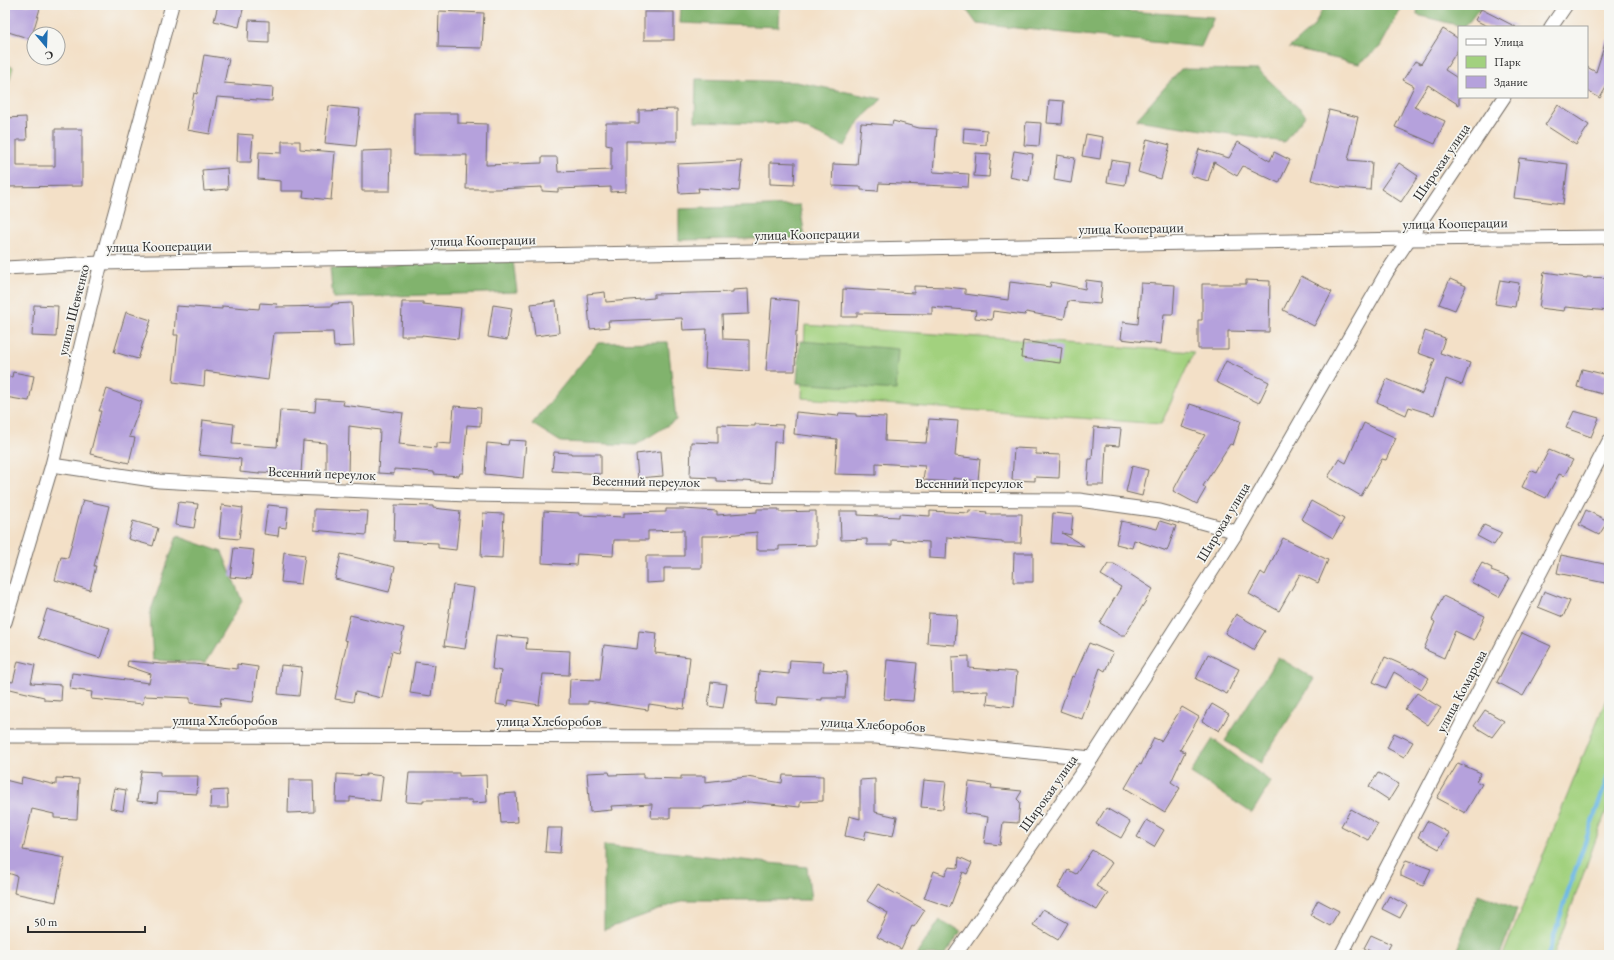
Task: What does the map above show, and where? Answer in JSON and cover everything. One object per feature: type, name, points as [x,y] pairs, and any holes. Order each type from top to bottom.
[{"type":"street","name":"улица Шевченко","points":[[5,622],[52,465],[101,263],[172,5]]},
{"type":"street","points":[[1552,26],[1566,5]]},
{"type":"street","name":"Широкая улица","points":[[955,955],[1092,758],[1237,532],[1387,272],[1503,98]]},
{"type":"street","name":"улица Кооперации","points":[[5,268],[101,263],[1408,239],[1609,237]]},
{"type":"street","name":"улица Комарова","points":[[1341,955],[1609,441]]},
{"type":"street","name":"Весенний переулок","points":[[52,465],[160,481],[266,487],[468,494],[680,498],[1079,500],[1160,511],[1237,532]]},
{"type":"street","name":"улица Хлеборобов","points":[[5,736],[876,737],[1092,758]]},
{"type":"green space","points":[[681,5],[780,5],[779,27],[680,23]]},
{"type":"green space","points":[[963,5],[1036,5],[1214,17],[1201,47],[977,24]]},
{"type":"green space","points":[[1325,5],[1403,5],[1380,47],[1359,64],[1289,48],[1313,27]]},
{"type":"green space","points":[[1418,5],[1482,5],[1466,26],[1417,15]]},
{"type":"green space","points":[[5,65],[13,67],[5,97]]},
{"type":"green space","points":[[1181,69],[1258,70],[1306,115],[1284,142],[1136,120]]},
{"type":"green space","points":[[696,79],[796,82],[882,99],[859,121],[845,146],[794,124],[695,121]]},
{"type":"green space","points":[[800,205],[805,238],[679,240],[679,209]]},
{"type":"green space","points":[[513,260],[517,292],[333,298],[330,268]]},
{"type":"green space","points":[[805,325],[1194,352],[1161,424],[802,398]]},
{"type":"green space","points":[[800,341],[899,349],[896,390],[797,383]]},
{"type":"green space","points":[[668,342],[676,420],[636,445],[561,442],[532,424],[598,343]]},
{"type":"green space","points":[[177,536],[222,552],[242,601],[205,663],[153,660],[150,613]]},
{"type":"green space","points":[[1278,657],[1314,679],[1261,763],[1225,741]]},
{"type":"green space","points":[[1609,692],[1609,803],[1554,955],[1503,955]]},
{"type":"green space","points":[[1213,739],[1271,782],[1252,813],[1191,773]]},
{"type":"green space","points":[[604,845],[807,867],[811,900],[685,900],[604,930]]},
{"type":"green space","points":[[1478,894],[1517,909],[1500,955],[1455,955]]},
{"type":"green space","points":[[940,920],[961,931],[945,955],[916,955]]},
{"type":"building","points":[[5,5],[41,5],[35,26],[26,26],[26,37],[5,31]]},
{"type":"building","points":[[218,5],[244,5],[239,27],[214,21]]},
{"type":"building","points":[[1481,9],[1514,26],[1487,26],[1475,20]]},
{"type":"building","points":[[439,11],[484,13],[482,48],[438,47]]},
{"type":"building","points":[[644,12],[674,12],[674,40],[644,40]]},
{"type":"building","points":[[249,20],[269,21],[269,43],[248,42]]},
{"type":"building","points":[[1443,29],[1458,38],[1458,50],[1445,70],[1458,78],[1459,105],[1428,85],[1414,107],[1445,121],[1435,144],[1395,127],[1414,86],[1403,80],[1415,61],[1421,64]]},
{"type":"building","points":[[1606,40],[1609,40],[1609,82],[1600,98],[1588,92],[1588,68],[1596,72]]},
{"type":"building","points":[[204,55],[229,59],[224,83],[273,87],[272,101],[217,97],[210,134],[187,130],[194,93],[197,94]]},
{"type":"building","points":[[1049,100],[1064,101],[1062,124],[1047,123]]},
{"type":"building","points":[[1558,105],[1589,125],[1576,145],[1545,125]]},
{"type":"building","points":[[329,106],[360,109],[356,146],[325,143]]},
{"type":"building","points":[[677,109],[677,141],[626,141],[626,191],[611,192],[611,187],[558,189],[558,192],[542,191],[542,187],[466,189],[467,155],[414,155],[414,113],[458,113],[458,123],[487,124],[486,165],[542,163],[542,157],[557,157],[558,172],[611,170],[611,146],[606,145],[606,123],[639,123],[639,110]]},
{"type":"building","points":[[1329,110],[1358,117],[1348,160],[1372,162],[1370,190],[1336,187],[1311,180]]},
{"type":"building","points":[[26,117],[27,140],[17,140],[17,166],[55,166],[55,129],[82,129],[82,186],[5,187],[5,118]]},
{"type":"building","points":[[893,121],[919,128],[937,129],[933,172],[969,174],[968,187],[879,183],[878,191],[861,190],[861,187],[832,186],[833,164],[857,165],[861,123],[892,125]]},
{"type":"building","points":[[1026,122],[1041,123],[1039,146],[1024,145]]},
{"type":"building","points":[[964,128],[987,130],[986,145],[963,143]]},
{"type":"building","points":[[238,134],[253,135],[251,162],[237,162]]},
{"type":"building","points":[[1086,134],[1103,137],[1100,159],[1082,156]]},
{"type":"building","points":[[1147,139],[1170,145],[1161,179],[1138,172]]},
{"type":"building","points":[[282,141],[300,141],[300,149],[335,152],[331,200],[303,197],[304,191],[281,191],[281,181],[258,179],[259,152],[282,153]]},
{"type":"building","points":[[1238,142],[1270,161],[1274,152],[1290,160],[1279,183],[1243,166],[1237,176],[1214,162],[1208,181],[1191,176],[1199,149],[1229,158]]},
{"type":"building","points":[[391,150],[390,191],[362,191],[362,151]]},
{"type":"building","points":[[1014,151],[1033,154],[1029,181],[1009,177]]},
{"type":"building","points":[[976,153],[991,154],[989,177],[974,176]]},
{"type":"building","points":[[1057,155],[1075,158],[1071,183],[1054,180]]},
{"type":"building","points":[[1519,158],[1568,164],[1563,204],[1514,198]]},
{"type":"building","points":[[1111,160],[1129,163],[1125,185],[1107,182]]},
{"type":"building","points":[[742,161],[739,191],[698,188],[699,192],[679,193],[677,164]]},
{"type":"building","points":[[770,162],[795,163],[794,185],[770,184]]},
{"type":"building","points":[[1399,163],[1418,176],[1401,202],[1381,189]]},
{"type":"building","points":[[227,168],[228,189],[204,191],[202,170]]},
{"type":"building","points":[[1544,272],[1587,278],[1609,278],[1609,311],[1565,307],[1564,311],[1539,308]]},
{"type":"building","points":[[1301,276],[1332,292],[1314,326],[1283,310]]},
{"type":"building","points":[[1450,279],[1466,286],[1455,310],[1439,304]]},
{"type":"building","points":[[1086,280],[1102,282],[1100,304],[1068,301],[1064,319],[1026,312],[1025,315],[993,311],[992,320],[975,318],[976,311],[932,307],[932,314],[857,313],[857,317],[842,317],[843,289],[914,293],[914,286],[947,287],[965,289],[965,294],[1008,300],[1010,282],[1050,287],[1051,282],[1085,289]]},
{"type":"building","points":[[1246,280],[1270,281],[1269,332],[1228,331],[1228,349],[1198,349],[1198,320],[1202,320],[1202,284],[1246,284]]},
{"type":"building","points":[[1500,280],[1519,283],[1515,307],[1495,304]]},
{"type":"building","points":[[1141,283],[1175,285],[1173,314],[1164,314],[1161,344],[1121,339],[1123,322],[1138,324]]},
{"type":"building","points":[[748,289],[749,314],[722,315],[723,339],[749,340],[749,371],[705,368],[707,329],[683,330],[682,318],[608,321],[609,327],[590,329],[587,294],[605,292],[606,302],[654,298],[654,294],[733,292],[733,290]]},
{"type":"building","points":[[772,298],[799,301],[797,332],[796,331],[795,371],[766,371]]},
{"type":"building","points":[[556,301],[559,333],[535,336],[531,304]]},
{"type":"building","points":[[402,302],[423,302],[423,304],[461,308],[458,339],[422,335],[401,336]]},
{"type":"building","points":[[260,303],[277,304],[276,307],[332,306],[332,304],[352,303],[354,346],[334,347],[333,332],[274,333],[268,380],[205,371],[204,386],[173,382],[178,335],[174,335],[176,306],[222,309],[222,306],[259,309]]},
{"type":"building","points":[[34,305],[58,306],[56,337],[32,336]]},
{"type":"building","points":[[493,305],[512,308],[507,340],[488,337]]},
{"type":"building","points":[[126,312],[151,320],[138,359],[114,352]]},
{"type":"building","points":[[1425,331],[1445,338],[1440,353],[1470,363],[1462,385],[1446,379],[1434,415],[1409,407],[1406,415],[1377,402],[1387,379],[1422,394],[1435,359],[1418,353]]},
{"type":"building","points":[[1023,341],[1062,347],[1060,363],[1021,358]]},
{"type":"building","points":[[1226,361],[1269,382],[1259,403],[1216,382]]},
{"type":"building","points":[[1582,369],[1607,375],[1602,394],[1577,387]]},
{"type":"building","points":[[13,372],[34,376],[29,401],[5,397],[5,376],[12,377]]},
{"type":"building","points":[[107,389],[142,402],[129,437],[135,438],[129,463],[90,454],[101,411],[99,411]]},
{"type":"building","points":[[316,399],[344,401],[343,405],[403,413],[399,444],[436,448],[436,443],[451,444],[454,406],[481,408],[480,426],[467,425],[463,473],[460,473],[459,476],[434,474],[434,472],[394,469],[394,474],[378,473],[380,430],[349,426],[348,476],[326,476],[326,443],[303,441],[301,474],[259,472],[259,474],[240,472],[241,459],[199,455],[203,420],[234,424],[232,444],[277,447],[280,410],[315,412]]},
{"type":"building","points":[[1190,404],[1241,421],[1233,445],[1230,444],[1203,486],[1206,488],[1197,504],[1173,491],[1205,435],[1182,427]]},
{"type":"building","points":[[1574,411],[1599,418],[1591,437],[1566,428]]},
{"type":"building","points":[[796,412],[838,416],[839,413],[856,414],[856,416],[886,417],[885,441],[926,443],[929,419],[958,421],[955,456],[980,459],[978,481],[953,478],[953,482],[923,480],[925,466],[876,463],[876,475],[835,474],[837,439],[794,434]]},
{"type":"building","points":[[1364,423],[1396,438],[1386,460],[1382,459],[1361,496],[1328,477],[1339,459],[1346,463]]},
{"type":"building","points":[[755,424],[783,425],[782,442],[774,442],[772,483],[716,481],[716,478],[690,477],[691,442],[718,443],[718,425],[755,426]]},
{"type":"building","points":[[1094,427],[1121,429],[1119,446],[1106,445],[1104,485],[1087,485],[1089,459],[1092,459]]},
{"type":"building","points":[[509,440],[526,441],[523,478],[485,474],[487,443],[508,445]]},
{"type":"building","points":[[1014,448],[1036,449],[1036,454],[1060,455],[1059,478],[1035,477],[1035,481],[1012,480]]},
{"type":"building","points":[[1549,450],[1573,460],[1564,476],[1559,474],[1546,498],[1522,487],[1530,470],[1537,473]]},
{"type":"building","points":[[661,451],[663,476],[638,478],[636,454]]},
{"type":"building","points":[[554,452],[571,454],[601,454],[601,474],[552,471]]},
{"type":"building","points":[[1132,466],[1148,470],[1142,496],[1126,492]]},
{"type":"building","points":[[83,500],[109,506],[94,566],[96,566],[90,590],[55,580],[61,557],[68,558]]},
{"type":"building","points":[[1311,501],[1344,519],[1333,538],[1301,519]]},
{"type":"building","points":[[178,502],[198,504],[194,528],[175,525]]},
{"type":"building","points":[[222,505],[243,508],[239,539],[219,537]]},
{"type":"building","points":[[268,505],[288,507],[286,528],[279,527],[278,536],[264,534]]},
{"type":"building","points":[[395,505],[433,506],[433,508],[460,511],[456,550],[438,548],[438,543],[394,541]]},
{"type":"building","points":[[314,509],[368,511],[366,535],[314,530]]},
{"type":"building","points":[[666,509],[717,511],[717,515],[757,512],[757,509],[779,509],[779,512],[816,511],[816,545],[779,546],[779,550],[757,550],[757,532],[702,536],[702,568],[664,568],[664,582],[646,583],[646,556],[684,556],[684,530],[648,531],[648,540],[614,540],[613,556],[577,554],[576,565],[542,563],[544,511],[579,513],[579,515],[624,517],[624,513],[666,512]]},
{"type":"building","points":[[969,510],[987,512],[986,514],[1022,514],[1021,543],[1002,543],[947,537],[946,559],[929,558],[929,542],[892,540],[892,545],[867,545],[867,539],[841,540],[840,511],[858,511],[858,515],[899,517],[899,514],[930,516],[930,511],[969,513]]},
{"type":"building","points":[[1586,510],[1608,521],[1599,535],[1579,525]]},
{"type":"building","points":[[483,513],[504,514],[502,558],[481,557]]},
{"type":"building","points":[[1053,513],[1073,515],[1071,535],[1062,533],[1084,546],[1051,543]]},
{"type":"building","points":[[133,521],[158,528],[153,546],[128,539]]},
{"type":"building","points":[[1121,521],[1157,529],[1160,521],[1176,526],[1167,551],[1134,540],[1132,548],[1116,544]]},
{"type":"building","points":[[1484,525],[1502,533],[1494,545],[1477,536]]},
{"type":"building","points":[[1283,538],[1328,560],[1318,583],[1300,574],[1279,611],[1249,594],[1261,572],[1265,575]]},
{"type":"building","points":[[234,548],[254,550],[251,579],[230,577]]},
{"type":"building","points":[[284,552],[305,555],[301,584],[281,582]]},
{"type":"building","points":[[1014,553],[1033,553],[1033,582],[1013,582]]},
{"type":"building","points":[[341,554],[395,567],[389,592],[335,579]]},
{"type":"building","points":[[1561,555],[1609,565],[1605,583],[1557,573]]},
{"type":"building","points":[[1482,563],[1492,568],[1491,571],[1510,578],[1499,597],[1471,582]]},
{"type":"building","points":[[1108,564],[1114,564],[1153,589],[1125,635],[1120,635],[1100,623],[1121,587],[1101,575]]},
{"type":"building","points":[[453,585],[474,588],[465,649],[444,646]]},
{"type":"building","points":[[1544,591],[1570,601],[1563,617],[1538,607]]},
{"type":"building","points":[[1443,596],[1485,616],[1474,640],[1455,631],[1444,658],[1424,649],[1435,622],[1432,620]]},
{"type":"building","points":[[47,609],[110,628],[100,658],[38,638]]},
{"type":"building","points":[[929,613],[957,615],[955,645],[927,643]]},
{"type":"building","points":[[1236,614],[1265,631],[1253,650],[1225,633]]},
{"type":"building","points":[[350,615],[404,628],[398,653],[392,651],[382,698],[355,692],[353,702],[335,699],[347,641],[344,640]]},
{"type":"building","points":[[639,631],[657,633],[655,653],[690,657],[684,709],[649,704],[648,710],[588,701],[588,704],[569,704],[570,679],[600,680],[604,645],[637,649]]},
{"type":"building","points":[[1522,633],[1551,646],[1523,696],[1497,682]]},
{"type":"building","points":[[496,635],[527,638],[526,649],[570,651],[569,675],[543,674],[539,705],[509,700],[508,706],[496,704],[501,671],[492,669]]},
{"type":"building","points":[[1089,643],[1113,653],[1105,671],[1100,668],[1082,719],[1060,711],[1072,676],[1074,677]]},
{"type":"building","points":[[1208,654],[1239,669],[1227,694],[1196,679]]},
{"type":"building","points":[[969,656],[969,668],[1017,672],[1014,707],[987,704],[988,691],[953,692],[952,657]]},
{"type":"building","points":[[1385,657],[1412,669],[1413,668],[1429,678],[1422,689],[1394,672],[1386,688],[1373,682]]},
{"type":"building","points":[[790,660],[824,662],[823,671],[847,672],[845,698],[822,698],[822,700],[777,697],[776,705],[756,704],[759,671],[789,674]]},
{"type":"building","points":[[887,660],[917,663],[913,701],[884,699]]},
{"type":"building","points":[[18,661],[35,665],[31,683],[62,685],[61,701],[44,700],[44,697],[6,688],[7,681],[13,682]]},
{"type":"building","points":[[128,661],[162,664],[194,664],[237,669],[237,664],[258,667],[253,702],[221,698],[220,706],[190,703],[190,698],[144,696],[143,704],[91,699],[92,692],[70,689],[72,673],[149,683],[151,674],[127,666]]},
{"type":"building","points":[[415,662],[435,665],[431,696],[410,693]]},
{"type":"building","points":[[281,665],[302,667],[299,696],[278,694]]},
{"type":"building","points":[[711,682],[727,684],[723,708],[708,706]]},
{"type":"building","points":[[1417,693],[1441,708],[1428,725],[1405,709]]},
{"type":"building","points":[[1212,704],[1229,714],[1219,731],[1202,721]]},
{"type":"building","points":[[1182,707],[1199,717],[1180,750],[1185,752],[1171,782],[1180,788],[1165,812],[1125,788],[1139,764],[1141,765],[1154,738],[1161,741]]},
{"type":"building","points":[[1485,710],[1504,721],[1492,737],[1474,726]]},
{"type":"building","points":[[1394,733],[1413,742],[1404,757],[1387,748]]},
{"type":"building","points":[[1458,763],[1481,773],[1476,781],[1482,784],[1465,813],[1437,798]]},
{"type":"building","points":[[141,771],[160,772],[160,776],[198,776],[197,794],[158,792],[157,803],[137,801]]},
{"type":"building","points":[[609,772],[610,775],[643,774],[643,778],[681,779],[681,776],[705,776],[705,782],[747,777],[782,783],[783,775],[823,776],[823,801],[800,802],[800,807],[749,802],[704,808],[670,808],[670,818],[651,818],[652,804],[611,806],[612,810],[590,812],[587,773]]},
{"type":"building","points":[[409,773],[459,773],[459,776],[486,775],[487,802],[472,803],[472,800],[423,800],[423,803],[406,802]]},
{"type":"building","points":[[1378,773],[1399,784],[1389,800],[1369,787]]},
{"type":"building","points":[[337,774],[366,776],[366,774],[383,776],[380,801],[350,797],[350,802],[336,802]]},
{"type":"building","points":[[22,777],[56,785],[56,778],[79,779],[77,819],[54,818],[54,814],[32,809],[23,850],[65,858],[56,902],[14,893],[17,876],[5,872],[5,780],[21,784]]},
{"type":"building","points":[[875,779],[875,812],[897,817],[893,836],[866,831],[864,840],[845,836],[849,816],[860,819],[860,780]]},
{"type":"building","points":[[289,780],[313,780],[314,812],[288,813]]},
{"type":"building","points":[[924,780],[946,782],[943,809],[921,807]]},
{"type":"building","points":[[969,782],[992,785],[991,788],[1022,791],[1017,799],[1020,802],[1018,823],[1003,822],[1000,845],[984,843],[988,817],[965,813]]},
{"type":"building","points":[[114,788],[126,790],[123,811],[110,808]]},
{"type":"building","points":[[227,790],[228,808],[210,808],[211,791]]},
{"type":"building","points":[[516,793],[518,822],[501,823],[499,794]]},
{"type":"building","points":[[1106,808],[1130,822],[1121,838],[1096,824]]},
{"type":"building","points":[[1351,809],[1378,824],[1368,840],[1341,826]]},
{"type":"building","points":[[1147,820],[1164,830],[1154,847],[1137,837]]},
{"type":"building","points":[[1427,821],[1449,833],[1439,849],[1418,837]]},
{"type":"building","points":[[547,828],[562,828],[560,853],[545,852]]},
{"type":"building","points":[[1092,850],[1112,863],[1096,886],[1108,893],[1097,910],[1058,888],[1068,870],[1076,874]]},
{"type":"building","points":[[959,857],[972,863],[967,874],[963,872],[950,907],[924,898],[934,871],[945,875],[949,867],[958,868]]},
{"type":"building","points":[[1406,860],[1431,869],[1423,886],[1401,876],[1401,871]]},
{"type":"building","points":[[878,884],[925,910],[914,927],[912,926],[901,949],[877,937],[888,913],[867,901]]},
{"type":"building","points":[[1389,896],[1407,905],[1400,918],[1382,909]]},
{"type":"building","points":[[1318,900],[1339,911],[1330,926],[1310,915]]},
{"type":"building","points":[[1043,909],[1068,923],[1058,940],[1033,925]]},
{"type":"building","points":[[1371,935],[1391,944],[1385,955],[1378,955],[1364,948]]},
{"type":"waterway","points":[[1548,955],[1569,888],[1609,774]]}]
